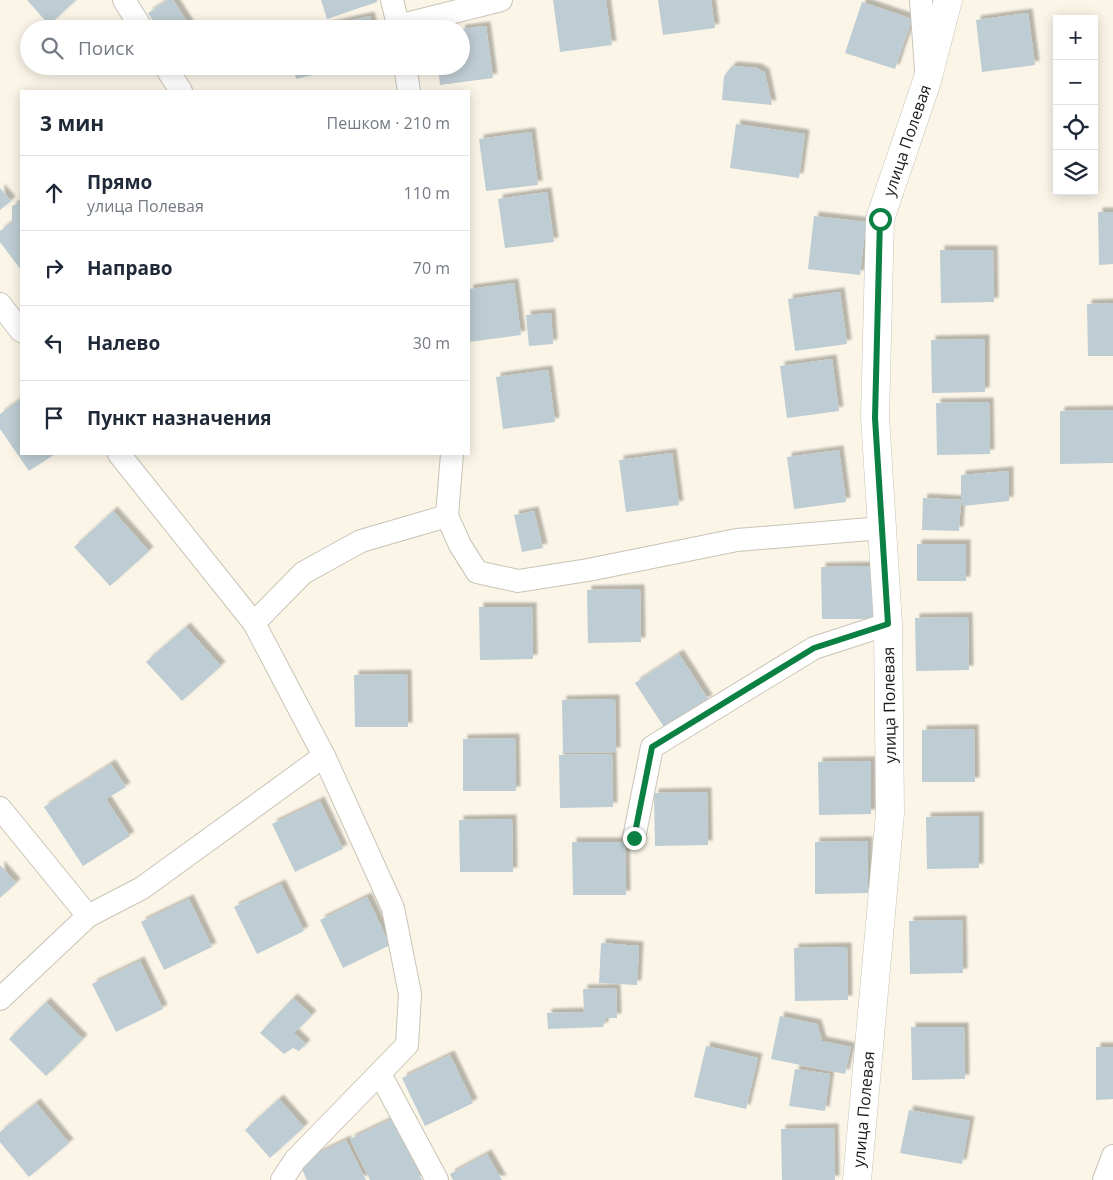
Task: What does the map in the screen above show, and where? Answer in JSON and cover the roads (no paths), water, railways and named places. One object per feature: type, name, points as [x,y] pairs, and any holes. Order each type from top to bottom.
[{"type":"street","points":[[392,0],[396,20]]},
{"type":"street","points":[[425,20],[501,0]]},
{"type":"street","points":[[921,0],[927,81]]},
{"type":"street","name":"улица Полевая","points":[[857,1180],[890,813],[888,624],[875,418],[880,219],[927,81],[948,0]]},
{"type":"street","points":[[131,1],[138,20]]},
{"type":"street","points":[[171,75],[180,90]]},
{"type":"street","points":[[406,75],[409,90]]},
{"type":"street","points":[[0,304],[20,330]]},
{"type":"street","points":[[121,455],[254,623],[324,756],[393,908],[410,994],[407,1045],[295,1160],[282,1180]]},
{"type":"street","points":[[452,455],[447,516],[460,545],[477,572],[518,580],[588,570],[738,540],[882,528]]},
{"type":"street","points":[[254,623],[303,573],[361,541],[447,516]]},
{"type":"street","points":[[634,838],[652,747],[814,648],[888,624]]},
{"type":"street","points":[[0,999],[88,916],[142,888],[324,756]]},
{"type":"street","points":[[0,808],[88,916]]},
{"type":"street","points":[[380,1074],[437,1180]]},
{"type":"street","points":[[1104,1180],[1113,1156]]}]
